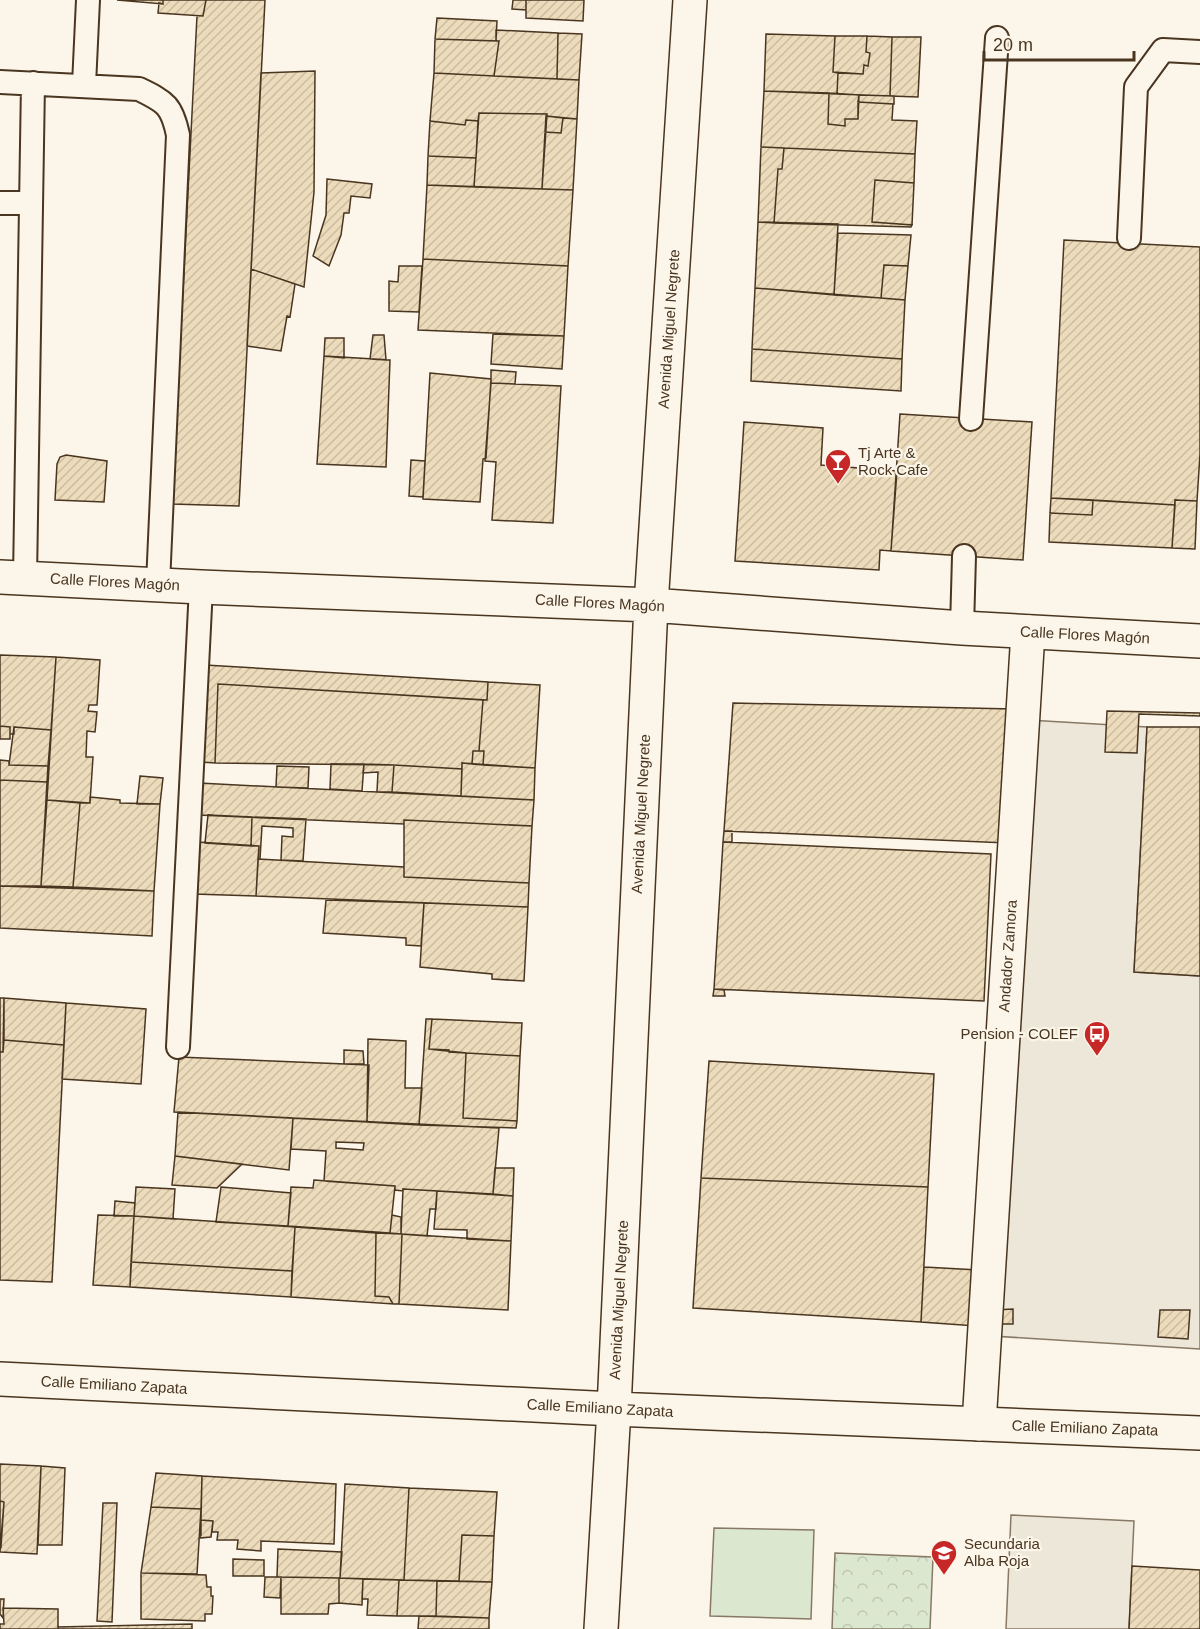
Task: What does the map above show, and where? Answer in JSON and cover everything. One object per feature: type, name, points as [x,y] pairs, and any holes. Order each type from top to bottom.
[{"type":"street","name":"Avenida Miguel Negrete","points":[[601,1629],[614,1409],[651,605],[690,0]]},
{"type":"street","name":"Calle Flores Magón","points":[[12,578],[651,605],[962,628],[1200,641]]},
{"type":"street","name":"Andador Zamora","points":[[979,1424],[1028,632]]},
{"type":"street","name":"Calle Emiliano Zapata","points":[[0,1379],[614,1409],[1200,1433]]},
{"type":"lane","points":[[84,86],[88,0]]},
{"type":"lane","points":[[971,418],[997,38]]},
{"type":"lane","points":[[1129,238],[1136,87],[1163,50],[1200,52]]},
{"type":"lane","points":[[0,82],[139,89],[158,98],[174,114],[178,135],[158,584]]},
{"type":"lane","points":[[12,578],[31,203],[33,83]]},
{"type":"lane","points":[[0,203],[31,203]]},
{"type":"lane","points":[[962,628],[964,556]]},
{"type":"lane","points":[[178,1047],[201,587]]},
{"type":"green space","points":[[714,1528],[814,1530],[811,1619],[710,1616]]},
{"type":"green space","points":[[835,1553],[933,1557],[930,1629],[832,1629]]},
{"type":"shaded area","points":[[1028,720],[1147,727],[1134,972],[1200,976],[1200,1349],[992,1336]]},
{"type":"shaded area","points":[[1011,1515],[1134,1521],[1129,1629],[1006,1629]]},
{"type":"building","points":[[117,0],[163,0],[163,4]]},
{"type":"building","points":[[163,0],[206,0],[203,16],[158,13],[159,3],[163,4]]},
{"type":"building","points":[[206,0],[265,0],[239,506],[172,504],[197,16],[203,16]]},
{"type":"building","points":[[513,0],[526,0],[526,10],[512,9]]},
{"type":"building","points":[[526,0],[584,0],[583,21],[526,18]]},
{"type":"building","points":[[437,18],[497,21],[496,41],[435,39]]},
{"type":"building","points":[[496,30],[558,33],[557,79],[494,76],[499,41],[496,41]]},
{"type":"building","points":[[558,33],[582,34],[579,80],[557,79]]},
{"type":"building","points":[[766,34],[835,36],[833,72],[838,73],[837,94],[764,91]]},
{"type":"building","points":[[835,36],[867,36],[866,52],[870,53],[868,66],[864,65],[863,74],[833,72]]},
{"type":"building","points":[[867,36],[892,37],[890,96],[837,94],[838,73],[863,74],[864,65],[868,66],[870,53],[866,52]]},
{"type":"building","points":[[892,37],[921,37],[918,97],[890,96]]},
{"type":"building","points":[[435,39],[499,41],[494,76],[434,73]]},
{"type":"building","points":[[315,71],[314,192],[304,287],[251,269],[261,73]]},
{"type":"building","points":[[434,73],[579,80],[577,119],[546,116],[547,114],[479,113],[478,121],[466,120],[465,125],[430,121]]},
{"type":"building","points":[[764,91],[829,93],[828,124],[845,126],[845,119],[858,119],[858,102],[893,104],[892,120],[917,121],[915,154],[761,147]]},
{"type":"building","points":[[829,93],[859,95],[858,119],[845,119],[845,126],[828,124]]},
{"type":"building","points":[[859,95],[894,96],[894,104],[858,102]]},
{"type":"building","points":[[479,113],[547,114],[542,189],[474,187]]},
{"type":"building","points":[[546,116],[563,118],[561,133],[545,132]]},
{"type":"building","points":[[563,118],[577,119],[573,190],[542,189],[545,132],[561,133]]},
{"type":"building","points":[[466,120],[478,121],[476,158],[428,156],[430,121],[465,125]]},
{"type":"building","points":[[761,147],[784,148],[782,169],[778,169],[774,223],[758,222]]},
{"type":"building","points":[[784,148],[915,154],[914,183],[875,180],[872,222],[912,225],[911,227],[774,223],[778,169],[782,169]]},
{"type":"building","points":[[428,156],[476,158],[474,187],[427,185]]},
{"type":"building","points":[[327,179],[372,184],[370,198],[351,196],[349,213],[344,213],[341,235],[329,266],[313,256],[326,215]]},
{"type":"building","points":[[875,180],[914,183],[912,225],[872,222]]},
{"type":"building","points":[[427,185],[573,190],[568,266],[423,259]]},
{"type":"building","points":[[758,222],[838,224],[834,295],[755,288]]},
{"type":"building","points":[[838,233],[911,235],[908,266],[884,265],[881,298],[834,295]]},
{"type":"building","points":[[1064,240],[1200,247],[1200,454],[1197,501],[1175,500],[1175,505],[1051,498]]},
{"type":"building","points":[[423,259],[568,266],[564,336],[418,330]]},
{"type":"building","points":[[884,265],[908,266],[905,300],[881,298]]},
{"type":"building","points":[[399,266],[422,266],[419,312],[389,311],[389,281],[398,282]]},
{"type":"building","points":[[251,269],[295,284],[290,317],[287,316],[281,351],[247,346]]},
{"type":"building","points":[[755,288],[905,300],[902,359],[752,349]]},
{"type":"building","points":[[493,334],[564,336],[562,369],[491,364]]},
{"type":"building","points":[[373,335],[384,335],[386,360],[370,359]]},
{"type":"building","points":[[325,338],[344,338],[344,358],[324,356]]},
{"type":"building","points":[[752,349],[902,359],[901,391],[751,381]]},
{"type":"building","points":[[324,356],[390,360],[386,467],[317,464]]},
{"type":"building","points":[[491,370],[516,372],[515,384],[491,383]]},
{"type":"building","points":[[430,373],[491,379],[486,458],[483,459],[480,502],[423,499]]},
{"type":"building","points":[[491,383],[561,386],[553,523],[492,520],[496,462],[485,461]]},
{"type":"building","points":[[900,414],[1032,422],[1023,560],[891,551]]},
{"type":"building","points":[[744,422],[823,428],[821,465],[897,471],[891,551],[880,550],[879,570],[735,561]]},
{"type":"building","points":[[66,455],[107,461],[104,502],[55,500],[57,464],[60,457]]},
{"type":"building","points":[[411,460],[425,461],[423,497],[409,496]]},
{"type":"building","points":[[1051,498],[1093,500],[1092,515],[1050,513]]},
{"type":"building","points":[[1093,500],[1175,505],[1172,548],[1049,542],[1050,513],[1092,515]]},
{"type":"building","points":[[1175,500],[1197,501],[1195,549],[1172,548]]},
{"type":"building","points":[[0,655],[56,657],[51,730],[14,727],[14,734],[10,734],[10,727],[0,726]]},
{"type":"building","points":[[56,657],[100,660],[97,705],[89,705],[88,711],[97,712],[95,732],[87,731],[86,757],[93,757],[90,803],[47,800]]},
{"type":"building","points":[[205,665],[488,682],[487,700],[218,684],[215,763],[201,762]]},
{"type":"building","points":[[488,682],[540,685],[535,768],[483,765],[484,751],[479,751],[483,700],[487,700]]},
{"type":"building","points":[[218,684],[483,700],[479,751],[473,751],[472,764],[462,763],[462,769],[393,765],[215,763]]},
{"type":"building","points":[[733,703],[1013,709],[1007,843],[724,831]]},
{"type":"building","points":[[1107,711],[1200,713],[1200,716],[1139,714],[1137,753],[1105,752]]},
{"type":"building","points":[[0,726],[10,727],[10,739],[0,739]]},
{"type":"building","points":[[14,727],[51,730],[48,766],[9,765]]},
{"type":"building","points":[[1147,727],[1200,727],[1200,976],[1134,972]]},
{"type":"building","points":[[473,751],[484,751],[483,765],[472,764]]},
{"type":"building","points":[[0,760],[9,761],[9,765],[48,766],[47,782],[0,780]]},
{"type":"building","points":[[462,763],[535,768],[534,800],[461,796]]},
{"type":"building","points":[[331,764],[364,764],[362,791],[330,789]]},
{"type":"building","points":[[364,764],[394,765],[392,792],[377,792],[378,772],[363,773]]},
{"type":"building","points":[[394,765],[462,769],[461,796],[392,792]]},
{"type":"building","points":[[277,766],[309,767],[308,788],[276,787]]},
{"type":"building","points":[[140,776],[163,778],[160,804],[137,804]]},
{"type":"building","points":[[0,780],[47,782],[41,886],[0,886]]},
{"type":"building","points":[[199,783],[534,800],[532,826],[404,820],[404,824],[198,815]]},
{"type":"building","points":[[90,797],[120,800],[120,803],[160,804],[154,891],[73,887],[80,803],[90,803]]},
{"type":"building","points":[[47,800],[80,803],[73,887],[41,886]]},
{"type":"building","points":[[208,815],[252,817],[251,846],[205,843]]},
{"type":"building","points":[[252,817],[306,819],[303,861],[281,860],[282,836],[293,837],[293,828],[262,826],[260,859],[258,859],[259,846],[251,846]]},
{"type":"building","points":[[404,820],[532,826],[529,883],[404,877]]},
{"type":"building","points":[[724,831],[732,831],[732,842],[723,842]]},
{"type":"building","points":[[197,842],[259,846],[256,896],[194,894]]},
{"type":"building","points":[[723,842],[991,854],[984,1001],[714,989]]},
{"type":"building","points":[[258,859],[404,867],[404,877],[529,883],[528,907],[256,896]]},
{"type":"building","points":[[0,886],[154,891],[152,936],[0,928]]},
{"type":"building","points":[[326,900],[424,903],[421,946],[406,945],[406,938],[323,933]]},
{"type":"building","points":[[424,903],[528,907],[524,981],[492,979],[492,974],[420,967]]},
{"type":"building","points":[[714,989],[724,990],[725,996],[713,996]]},
{"type":"building","points":[[0,998],[4,998],[3,1052],[0,1052]]},
{"type":"building","points":[[4,998],[66,1003],[64,1045],[4,1040]]},
{"type":"building","points":[[66,1003],[146,1009],[141,1084],[62,1079]]},
{"type":"building","points":[[426,1019],[432,1019],[429,1049],[466,1053],[463,1118],[517,1121],[516,1128],[419,1125]]},
{"type":"building","points":[[432,1019],[522,1023],[520,1056],[429,1049]]},
{"type":"building","points":[[368,1039],[406,1041],[405,1088],[422,1088],[419,1125],[367,1122]]},
{"type":"building","points":[[4,1040],[64,1045],[52,1282],[0,1280],[0,1052],[3,1052]]},
{"type":"building","points":[[344,1050],[363,1051],[364,1064],[344,1064]]},
{"type":"building","points":[[466,1053],[520,1056],[517,1121],[463,1118]]},
{"type":"building","points":[[179,1057],[369,1065],[367,1122],[174,1112]]},
{"type":"building","points":[[709,1061],[934,1074],[928,1187],[701,1178]]},
{"type":"building","points":[[178,1112],[293,1118],[289,1170],[175,1156]]},
{"type":"building","points":[[293,1118],[499,1128],[493,1194],[403,1189],[403,1191],[395,1190],[395,1186],[324,1181],[326,1151],[291,1149]],"holes":[[[336,1142],[364,1143],[363,1150],[336,1148]]]},
{"type":"building","points":[[175,1156],[242,1164],[217,1188],[172,1185]]},
{"type":"building","points":[[495,1168],[514,1168],[513,1196],[493,1194]]},
{"type":"building","points":[[701,1178],[928,1187],[921,1322],[693,1308]]},
{"type":"building","points":[[314,1180],[395,1186],[390,1233],[288,1226],[291,1187],[313,1188]]},
{"type":"building","points":[[136,1187],[175,1189],[173,1219],[134,1216]]},
{"type":"building","points":[[221,1187],[291,1193],[288,1226],[216,1222]]},
{"type":"building","points":[[403,1189],[437,1191],[436,1209],[430,1209],[427,1236],[401,1234]]},
{"type":"building","points":[[437,1191],[513,1196],[511,1241],[467,1239],[467,1230],[434,1229]]},
{"type":"building","points":[[115,1201],[135,1203],[134,1216],[114,1216]]},
{"type":"building","points":[[98,1215],[134,1216],[130,1287],[93,1285]]},
{"type":"building","points":[[392,1215],[401,1217],[401,1234],[390,1233]]},
{"type":"building","points":[[134,1216],[295,1227],[292,1271],[131,1262]]},
{"type":"building","points":[[295,1227],[376,1233],[375,1296],[389,1297],[393,1304],[291,1297]]},
{"type":"building","points":[[376,1233],[402,1234],[399,1304],[393,1304],[389,1297],[375,1296]]},
{"type":"building","points":[[402,1234],[511,1241],[508,1310],[399,1304]]},
{"type":"building","points":[[131,1262],[292,1271],[291,1297],[130,1287]]},
{"type":"building","points":[[924,1267],[978,1270],[976,1326],[921,1322]]},
{"type":"building","points":[[1013,1309],[1013,1324],[995,1324],[995,1310]]},
{"type":"building","points":[[1160,1310],[1190,1310],[1188,1339],[1158,1337]]},
{"type":"building","points":[[0,1464],[41,1466],[37,1554],[0,1552],[4,1502],[0,1501]]},
{"type":"building","points":[[41,1466],[65,1468],[62,1545],[38,1545]]},
{"type":"building","points":[[156,1473],[202,1476],[201,1509],[151,1507]]},
{"type":"building","points":[[202,1476],[336,1484],[334,1544],[261,1541],[261,1551],[237,1549],[238,1540],[217,1540],[218,1532],[212,1532],[213,1521],[201,1520]]},
{"type":"building","points":[[345,1484],[409,1488],[404,1580],[340,1578]]},
{"type":"building","points":[[409,1488],[497,1492],[494,1536],[462,1535],[459,1581],[404,1580]]},
{"type":"building","points":[[0,1501],[4,1502],[1,1547],[0,1546]]},
{"type":"building","points":[[103,1503],[117,1503],[112,1622],[97,1621]]},
{"type":"building","points":[[151,1507],[201,1509],[197,1574],[141,1573]]},
{"type":"building","points":[[201,1520],[213,1521],[211,1537],[199,1538]]},
{"type":"building","points":[[462,1535],[494,1536],[492,1582],[459,1581]]},
{"type":"building","points":[[278,1549],[342,1552],[340,1578],[277,1577]]},
{"type":"building","points":[[233,1559],[264,1560],[264,1576],[233,1576]]},
{"type":"building","points":[[1132,1566],[1200,1570],[1200,1629],[1129,1629]]},
{"type":"building","points":[[141,1573],[206,1575],[207,1587],[211,1587],[211,1596],[213,1596],[212,1614],[205,1614],[205,1621],[141,1619]]},
{"type":"building","points":[[265,1577],[281,1577],[280,1598],[264,1597]]},
{"type":"building","points":[[281,1577],[339,1578],[339,1603],[329,1604],[328,1614],[281,1614]]},
{"type":"building","points":[[339,1578],[363,1579],[362,1605],[339,1603]]},
{"type":"building","points":[[363,1579],[399,1580],[397,1616],[367,1615],[368,1599],[362,1599]]},
{"type":"building","points":[[399,1580],[437,1581],[436,1616],[397,1616]]},
{"type":"building","points":[[437,1581],[492,1582],[489,1618],[436,1616]]},
{"type":"building","points":[[0,1599],[4,1599],[3,1618],[0,1614]]},
{"type":"building","points":[[3,1608],[58,1609],[58,1629],[0,1629],[0,1624],[4,1624]]},
{"type":"building","points":[[419,1616],[489,1618],[489,1629],[418,1629]]},
{"type":"building","points":[[192,1624],[192,1629],[58,1629],[58,1627]]},
{"type":"place","name":"Tj Arte & Rock Cafe","points":[[838,485]]},
{"type":"place","name":"Pension - COLEF","points":[[1097,1057]]},
{"type":"place","name":"Secundaria Alba Roja","points":[[944,1576]]}]
